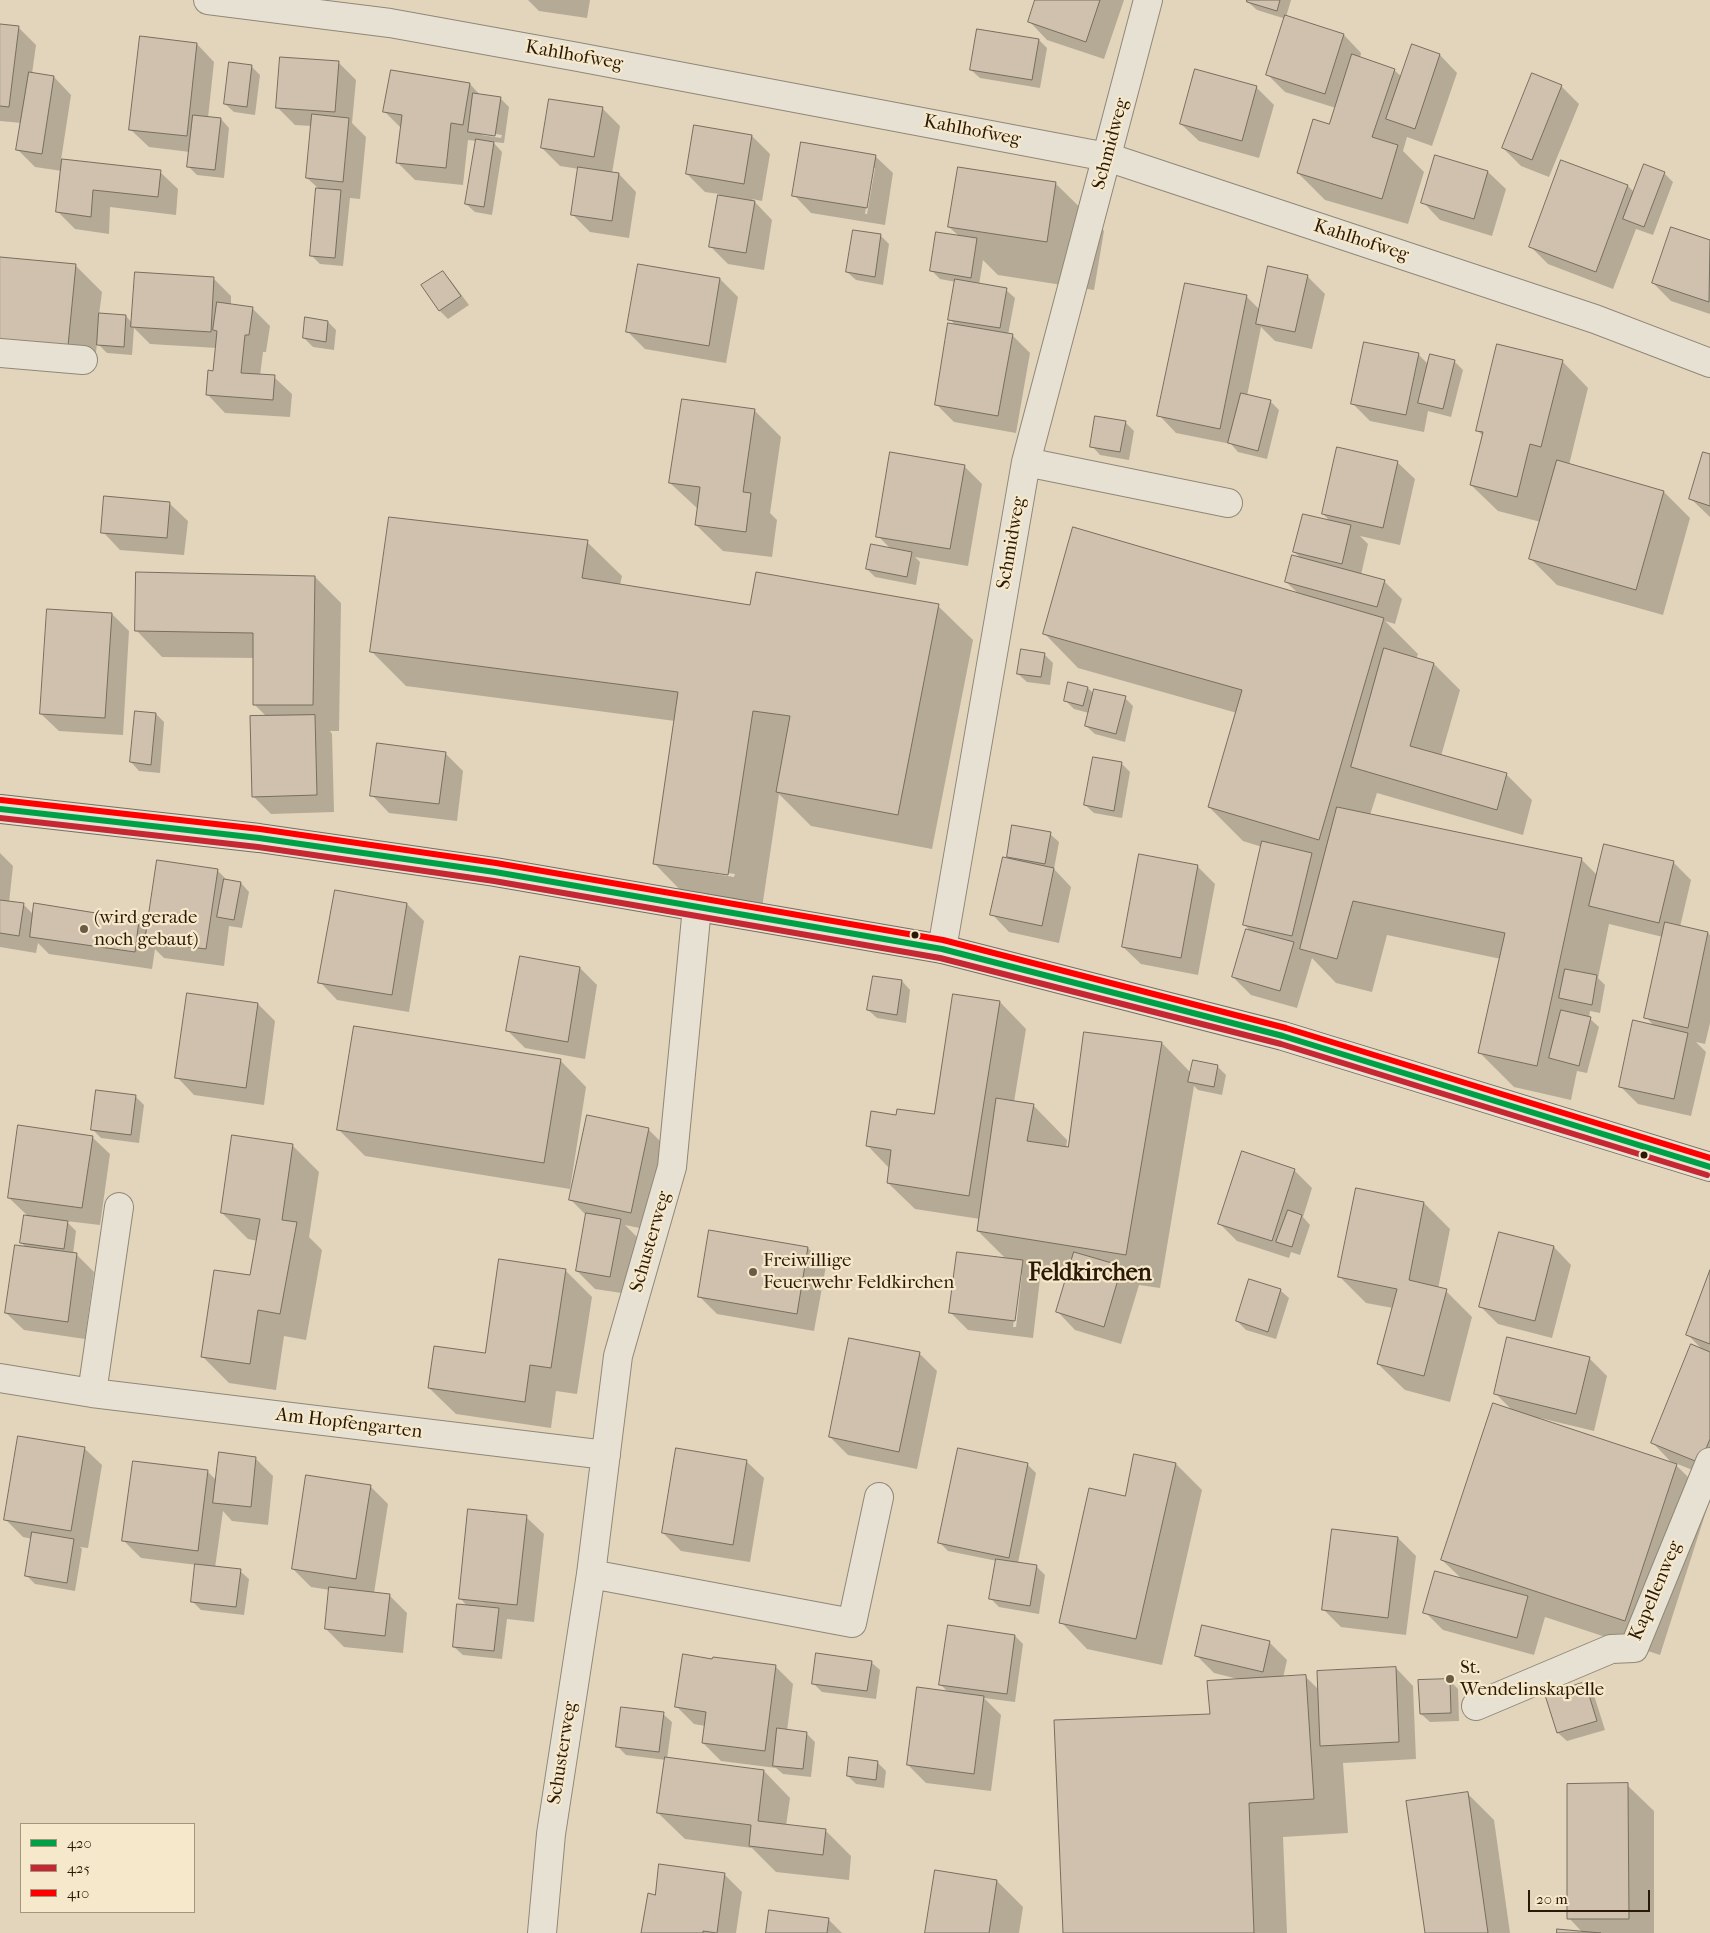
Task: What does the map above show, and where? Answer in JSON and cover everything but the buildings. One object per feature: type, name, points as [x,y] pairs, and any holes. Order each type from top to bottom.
[{"type":"street","name":"Kahlhofweg","points":[[208,0],[400,25],[596,60],[1107,157],[1595,319],[1710,363]]},
{"type":"street","name":"Schmidweg","points":[[942,949],[1026,462],[1148,0]]},
{"type":"street","points":[[0,353],[83,360]]},
{"type":"street","points":[[1026,462],[1228,504]]},
{"type":"street","points":[[0,809],[259,838],[495,872],[942,949],[1282,1036],[1710,1167]]},
{"type":"street","name":"Schusterweg","points":[[542,1933],[551,1834],[591,1574],[618,1356],[672,1167],[697,907]]},
{"type":"street","points":[[92,1393],[119,1207]]},
{"type":"street","name":"Am Hopfengarten","points":[[0,1378],[92,1393],[606,1455]]},
{"type":"street","name":"Kapellenweg","points":[[1476,1706],[1611,1649],[1634,1648],[1710,1462]]},
{"type":"street","points":[[591,1574],[852,1623],[879,1497]]},
{"type":"transit line","name":"410","points":[[1,800],[260,829],[496,863],[943,940],[1286,1028],[1710,1158]]},
{"type":"transit line","name":"420","points":[[0,809],[259,838],[495,872],[942,949],[1283,1036],[1710,1167]]},
{"type":"transit line","name":"425","points":[[0,818],[258,847],[494,881],[940,958],[1281,1044],[1707,1175]]},
{"type":"place","name":"(wird gerade noch gebaut)","points":[[84,929]]},
{"type":"place","name":"Freiwillige Feuerwehr Feldkirchen","points":[[753,1272]]},
{"type":"place","name":"St. Wendelinskapelle","points":[[1450,1679]]},
{"type":"district","name":"Feldkirchen","points":[[1090,1274]]}]
